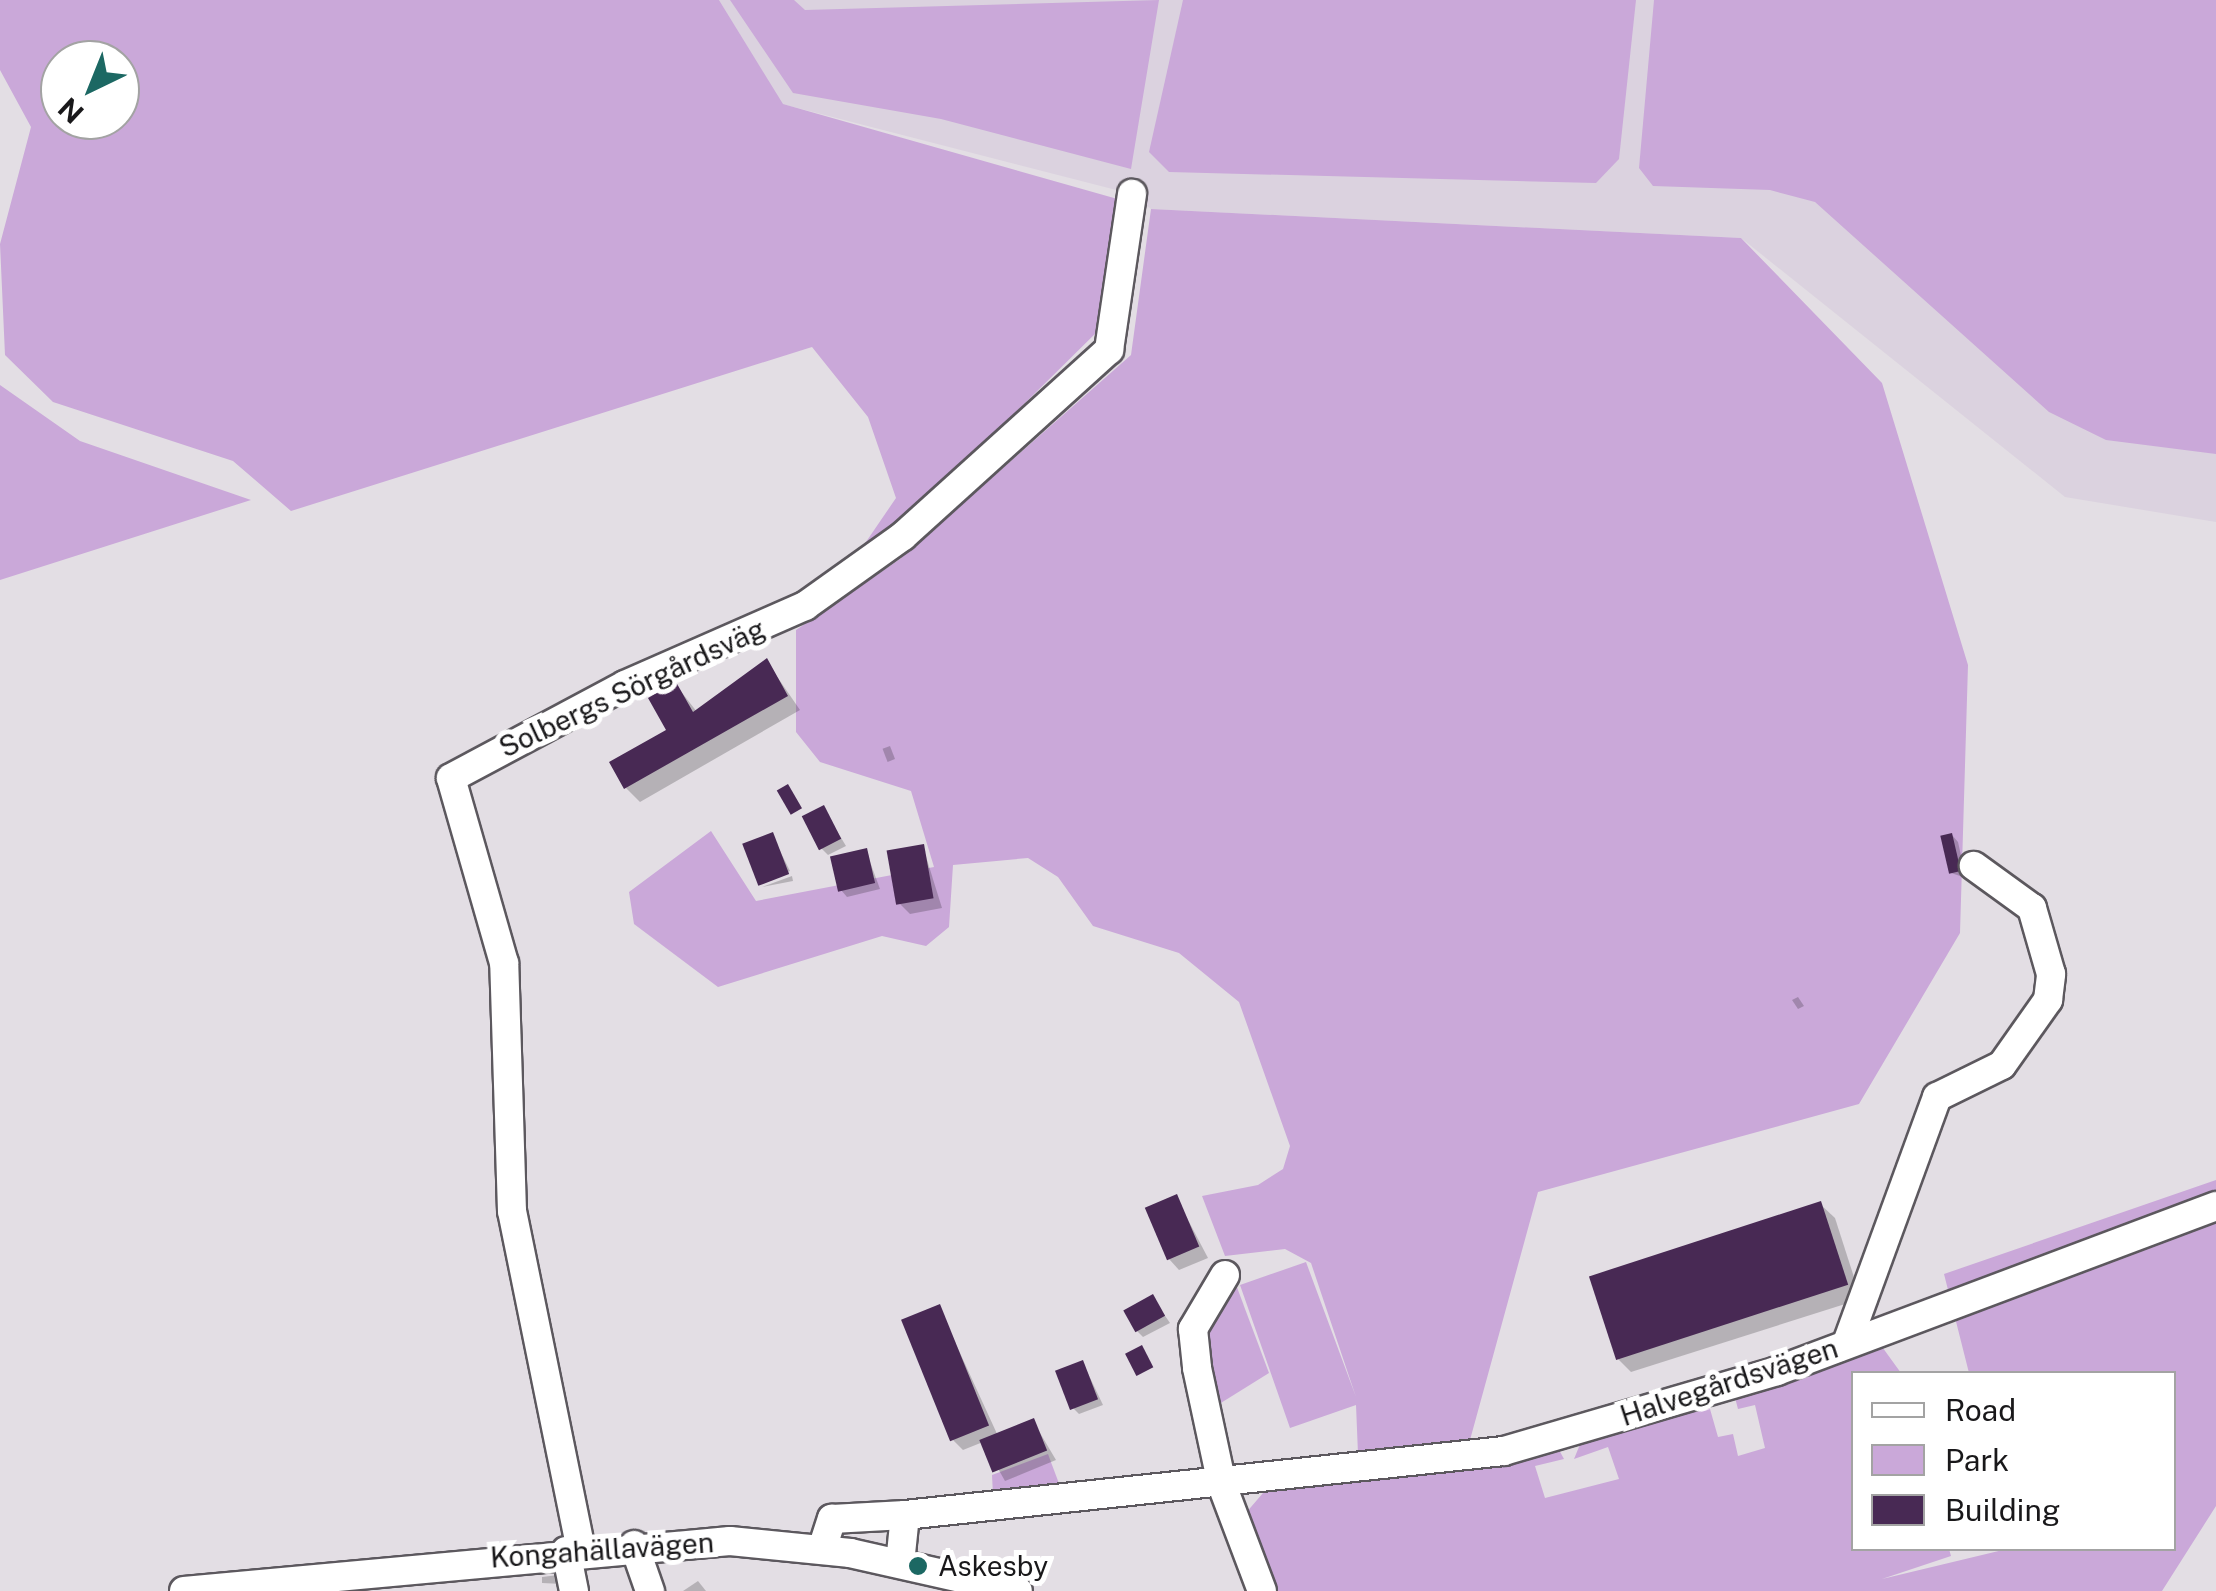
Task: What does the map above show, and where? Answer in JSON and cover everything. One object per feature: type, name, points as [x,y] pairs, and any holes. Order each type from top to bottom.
[{"type":"street","name":"Solbergs Sörgårdsväg","points":[[574,1550],[512,1211],[504,964],[452,778],[625,686],[805,606],[903,536],[1108,350],[1132,194]]},
{"type":"street","points":[[1848,1343],[1937,1096],[2002,1065],[2048,1000],[2051,974],[2032,908],[1974,866]]},
{"type":"street","name":"Halvegårdsvägen","points":[[822,1549],[832,1519],[1222,1485],[1504,1450],[1848,1343],[2216,1206]]},
{"type":"street","points":[[1225,1275],[1193,1329],[1222,1485],[1262,1591]]},
{"type":"street","points":[[900,1563],[905,1515]]},
{"type":"street","name":"Kongahällavägen","points":[[184,1591],[293,1586],[634,1545],[822,1549],[1018,1591]]},
{"type":"street","points":[[634,1545],[650,1591]]},
{"type":"street","points":[[574,1550],[574,1591]]},
{"type":"shaded area","points":[[719,0],[2216,0],[2216,522],[2065,497],[1741,238],[1151,209],[1132,194],[782,104]]},
{"type":"green space","points":[[0,0],[719,0],[783,104],[1121,200],[1106,323],[909,518],[855,558],[896,498],[868,417],[812,347],[291,511],[233,461],[53,402],[5,355],[0,244],[31,127],[0,70]]},
{"type":"green space","points":[[730,0],[794,0],[805,10],[1159,0],[1131,169],[941,119],[793,93]]},
{"type":"green space","points":[[1183,0],[1636,0],[1619,159],[1596,183],[1169,172],[1149,152]]},
{"type":"green space","points":[[1654,0],[2216,0],[2216,454],[2106,440],[2049,412],[1815,202],[1770,190],[1653,186],[1639,168]]},
{"type":"green space","points":[[1151,209],[1741,238],[1882,383],[1968,665],[1960,933],[1859,1104],[1538,1192],[1470,1440],[1358,1454],[1356,1405],[1290,1428],[1240,1285],[1306,1262],[1356,1397],[1311,1263],[1285,1249],[1225,1256],[1202,1196],[1258,1185],[1283,1169],[1290,1146],[1239,1002],[1179,953],[1093,926],[1058,877],[1028,858],[953,865],[949,927],[926,946],[882,936],[718,987],[634,924],[629,892],[711,831],[756,901],[934,867],[911,791],[820,762],[796,732],[796,630],[900,559],[1131,355]]},
{"type":"green space","points":[[0,385],[80,441],[251,500],[0,580]]},
{"type":"green space","points":[[2216,1180],[2216,1506],[2162,1591],[1274,1591],[1245,1514],[1269,1486],[1558,1448],[1564,1459],[1535,1466],[1545,1498],[1619,1479],[1608,1447],[1574,1459],[1583,1437],[1708,1402],[1718,1437],[1733,1434],[1738,1456],[1765,1448],[1755,1405],[1738,1409],[1734,1394],[1880,1344],[1900,1371],[1851,1371],[1851,1551],[1950,1551],[1951,1556],[1882,1579],[1999,1551],[2176,1551],[2176,1371],[1968,1371],[1944,1274]]},
{"type":"green space","points":[[1235,1282],[1269,1373],[1216,1406],[1203,1323]]},
{"type":"green space","points":[[1048,1454],[1061,1489],[993,1495],[992,1475]]},
{"type":"building","points":[[767,658],[788,696],[624,789],[609,762],[666,730],[648,698],[676,682],[693,712]]},
{"type":"building","points":[[788,784],[802,808],[791,815],[777,790]]},
{"type":"building","points":[[824,805],[841,839],[819,850],[802,816]]},
{"type":"building","points":[[773,832],[789,874],[758,886],[742,844]]},
{"type":"building","points":[[1952,833],[1961,871],[1949,874],[1940,836]]},
{"type":"building","points":[[924,844],[934,898],[896,905],[887,851]]},
{"type":"building","points":[[867,848],[875,883],[838,892],[830,857]]},
{"type":"building","points":[[1177,1194],[1199,1246],[1167,1260],[1145,1208]]},
{"type":"building","points":[[1821,1201],[1848,1285],[1616,1360],[1589,1276]]},
{"type":"building","points":[[1153,1294],[1165,1316],[1135,1332],[1123,1310]]},
{"type":"building","points":[[940,1304],[989,1425],[950,1441],[901,1320]]},
{"type":"building","points":[[1142,1345],[1153,1367],[1136,1376],[1125,1354]]},
{"type":"building","points":[[1083,1360],[1098,1399],[1070,1410],[1055,1371]]},
{"type":"building","points":[[1034,1418],[1047,1450],[992,1473],[979,1440]]},
{"type":"place","name":"Askesby","points":[[918,1566]]}]
